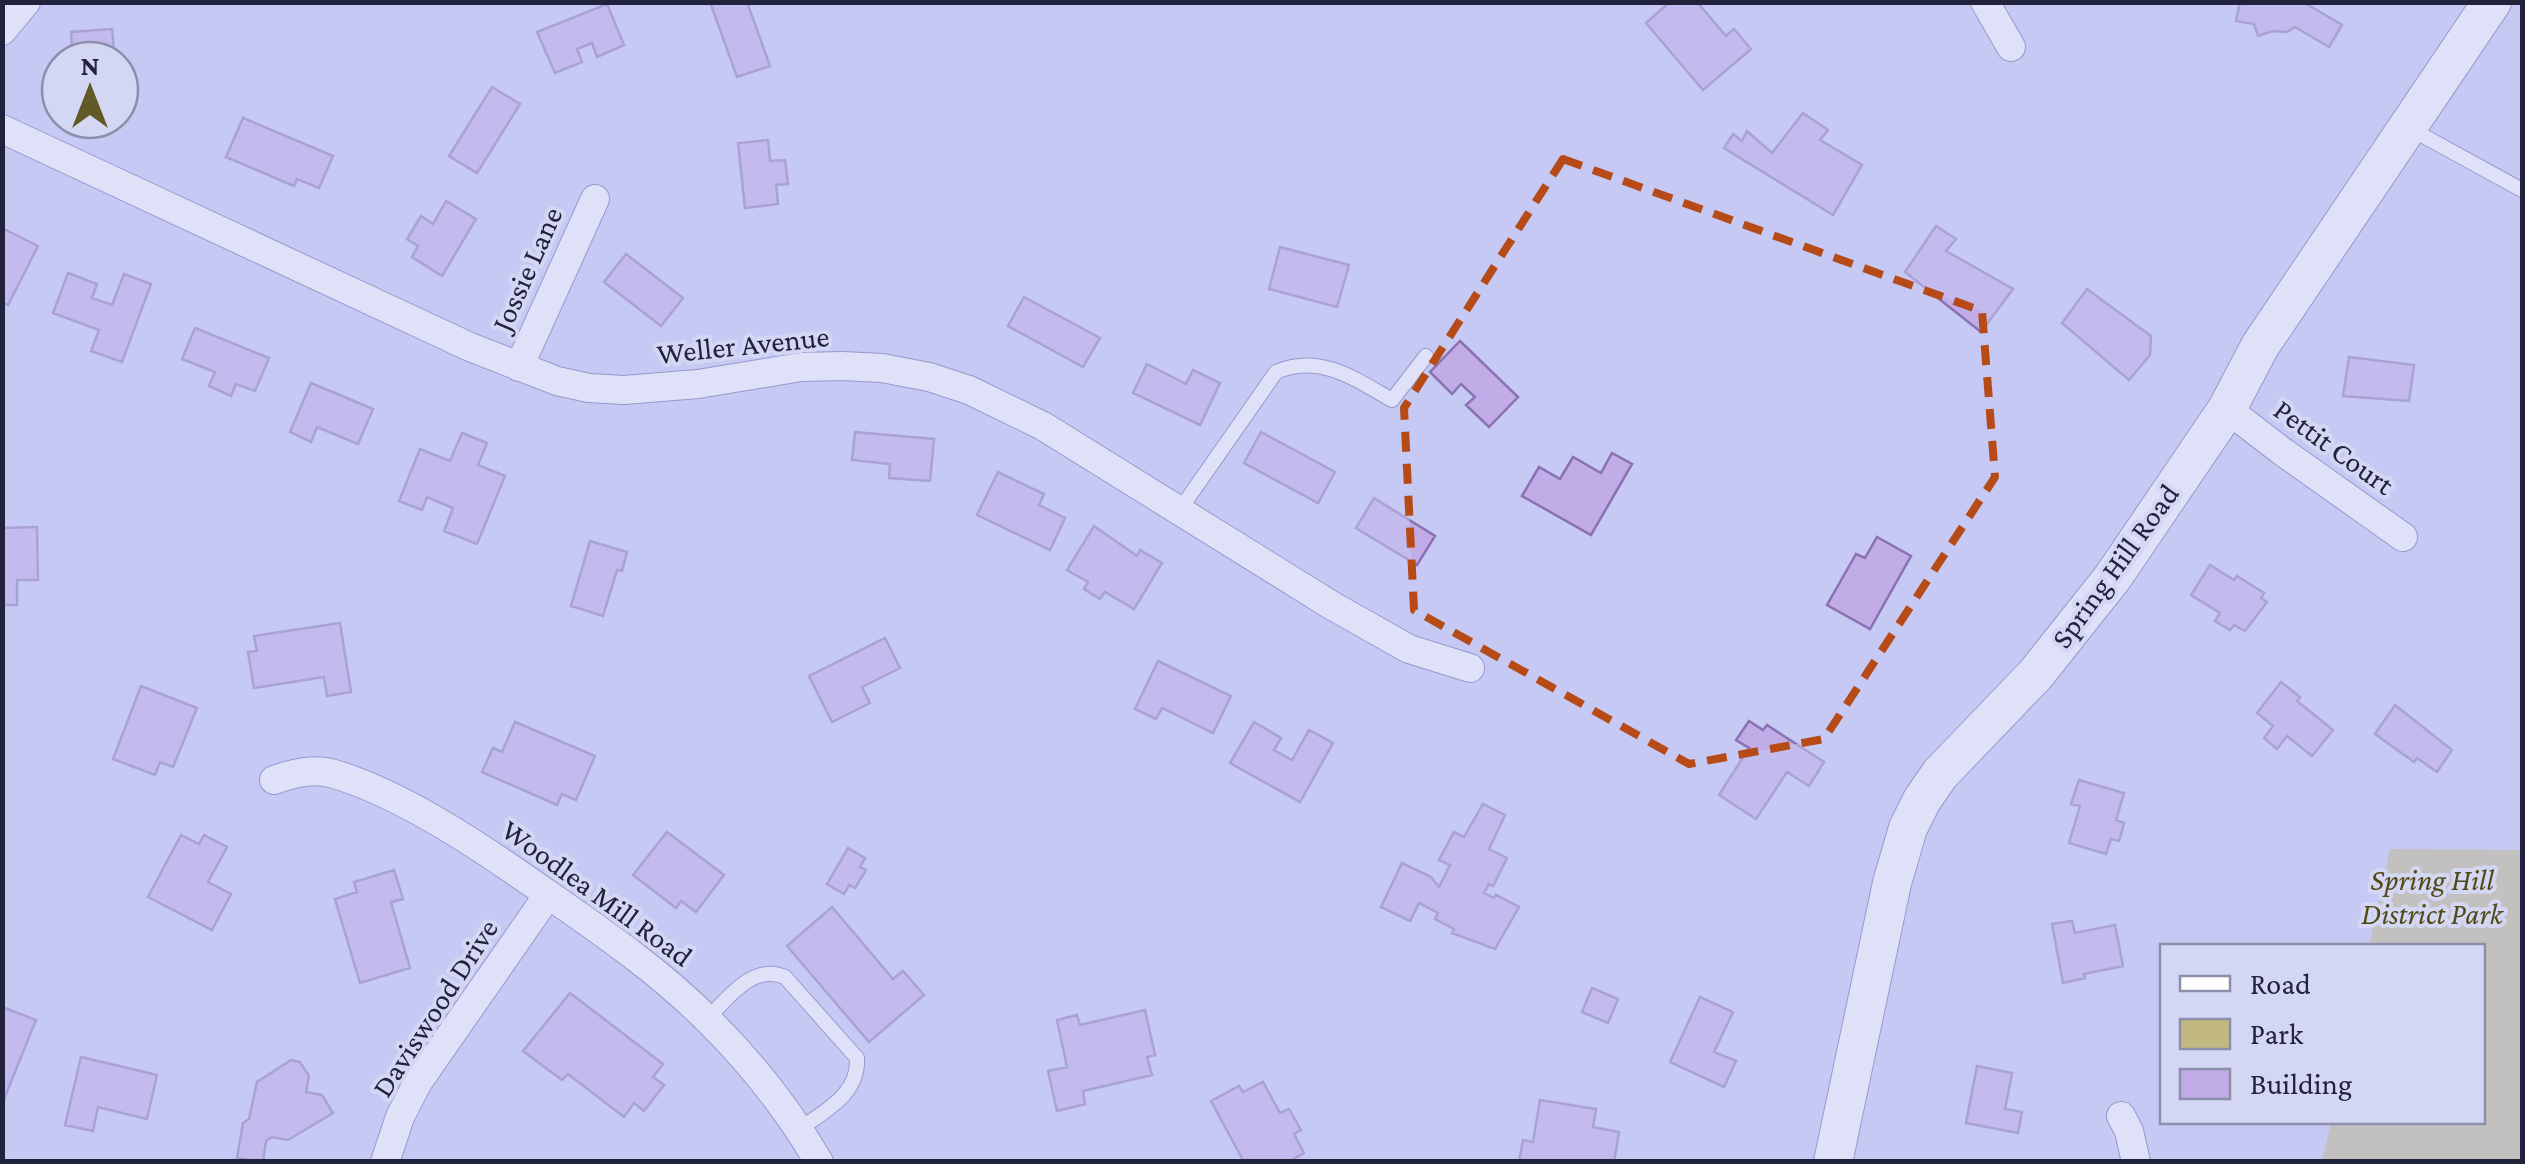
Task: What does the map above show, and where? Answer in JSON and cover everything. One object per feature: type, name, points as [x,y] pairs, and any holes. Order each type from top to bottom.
[{"type":"main road","name":"Spring Hill Road","points":[[1833,1162],[1892,882],[1908,828],[1922,800],[1940,774],[2036,674],[2113,577],[2228,409],[2260,346],[2492,2]]},
{"type":"street","points":[[2,31],[26,2]]},
{"type":"street","points":[[1985,2],[2012,46]]},
{"type":"street","name":"Weller Avenue","points":[[2,129],[470,347],[557,382],[624,390],[698,384],[801,367],[882,368],[970,390],[1018,412],[1330,605],[1409,649],[1470,668]]},
{"type":"street","name":"Jossie Lane","points":[[519,366],[595,199]]},
{"type":"street","name":"Pettit Court","points":[[2228,409],[2282,452],[2404,537]]},
{"type":"street","name":"Woodlea Mill Road","points":[[274,780],[313,771],[333,774],[442,825],[548,894],[657,974],[707,1019],[755,1070],[819,1162]]},
{"type":"street","name":"Daviswood Drive","points":[[385,1162],[400,1117],[418,1082],[548,894]]},
{"type":"street","points":[[2121,1116],[2136,1162]]},
{"type":"lane","points":[[2408,127],[2522,190]]},
{"type":"lane","points":[[1180,511],[1276,372],[1293,365],[1341,371],[1392,400],[1426,356]]},
{"type":"lane","points":[[707,1019],[751,978],[774,972],[784,977],[857,1058],[858,1074],[850,1090],[800,1130]]},
{"type":"highlighted area","points":[[1563,159],[1982,311],[1995,477],[1824,739],[1689,764],[1414,610],[1404,408]]},
{"type":"green space","name":"Spring Hill District Park","points":[[2390,849],[2522,850],[2522,1161],[2322,1161],[2331,1124],[2485,1124],[2485,944],[2369,944]]},
{"type":"building","points":[[710,2],[747,2],[770,66],[737,77]]},
{"type":"building","points":[[1670,2],[1697,2],[1726,36],[1734,29],[1751,49],[1703,90],[1646,23]]},
{"type":"building","points":[[2240,2],[2303,2],[2342,25],[2329,47],[2295,27],[2258,36],[2254,24],[2236,21]]},
{"type":"building","points":[[607,4],[624,45],[597,57],[592,43],[577,49],[582,62],[555,73],[537,32]]},
{"type":"building","points":[[112,29],[113,40],[72,40],[71,32]]},
{"type":"building","points":[[492,87],[520,104],[477,173],[449,156]]},
{"type":"building","points":[[1803,113],[1828,130],[1820,140],[1862,165],[1833,215],[1724,148],[1733,134],[1742,141],[1747,131],[1772,153]]},
{"type":"building","points":[[243,118],[333,156],[319,188],[297,179],[294,186],[226,157]]},
{"type":"building","points":[[768,140],[770,161],[785,160],[788,184],[776,185],[778,204],[745,208],[738,143]]},
{"type":"building","points":[[446,201],[476,219],[442,276],[412,257],[418,246],[407,239],[421,216],[433,224]]},
{"type":"building","points":[[1936,226],[1956,239],[1946,251],[2013,289],[1981,332],[1905,272]]},
{"type":"building","points":[[2,228],[38,246],[8,305],[2,302]]},
{"type":"building","points":[[1280,247],[1349,265],[1337,307],[1269,289]]},
{"type":"building","points":[[626,254],[683,298],[661,326],[604,282]]},
{"type":"building","points":[[68,273],[97,284],[92,298],[112,305],[124,274],[151,284],[122,362],[91,351],[99,330],[53,313]]},
{"type":"building","points":[[2087,289],[2151,336],[2150,355],[2129,380],[2062,323]]},
{"type":"building","points":[[1024,297],[1100,338],[1083,367],[1008,326]]},
{"type":"building","points":[[195,328],[269,358],[255,391],[236,384],[231,396],[209,386],[215,372],[182,359]]},
{"type":"building","points":[[1460,341],[1518,397],[1489,427],[1466,405],[1475,397],[1461,384],[1452,394],[1430,372]]},
{"type":"building","points":[[2349,357],[2414,365],[2409,401],[2343,396]]},
{"type":"building","points":[[1147,364],[1186,384],[1193,370],[1220,383],[1200,425],[1133,393]]},
{"type":"building","points":[[311,383],[373,409],[358,444],[317,427],[311,442],[290,432]]},
{"type":"building","points":[[855,432],[934,439],[930,481],[889,478],[890,464],[852,460]]},
{"type":"building","points":[[1261,432],[1335,472],[1318,503],[1244,463]]},
{"type":"building","points":[[462,433],[487,443],[478,465],[505,476],[477,544],[444,531],[453,508],[427,497],[422,510],[399,501],[420,449],[450,461]]},
{"type":"building","points":[[1612,453],[1632,464],[1591,535],[1522,496],[1539,467],[1560,479],[1573,457],[1601,473]]},
{"type":"building","points":[[998,472],[1044,494],[1039,505],[1065,518],[1050,550],[977,515]]},
{"type":"building","points":[[1374,498],[1435,536],[1417,565],[1356,528]]},
{"type":"building","points":[[1094,526],[1137,556],[1140,550],[1162,563],[1134,609],[1105,592],[1100,599],[1084,589],[1088,582],[1067,570]]},
{"type":"building","points":[[37,527],[38,580],[17,580],[17,605],[2,605],[2,528]]},
{"type":"building","points":[[1877,537],[1911,556],[1870,629],[1827,605],[1856,554],[1865,558]]},
{"type":"building","points":[[590,541],[627,552],[622,571],[617,570],[603,616],[571,606]]},
{"type":"building","points":[[2210,565],[2264,593],[2261,598],[2267,602],[2245,631],[2234,625],[2230,630],[2215,621],[2220,613],[2191,595]]},
{"type":"building","points":[[340,623],[351,692],[327,696],[324,677],[254,688],[248,652],[257,651],[254,636]]},
{"type":"building","points":[[885,638],[900,668],[862,687],[870,703],[832,722],[809,676]]},
{"type":"building","points":[[1158,661],[1231,696],[1213,733],[1162,708],[1156,719],[1135,709]]},
{"type":"building","points":[[2281,682],[2300,697],[2297,701],[2333,730],[2312,756],[2287,736],[2277,749],[2264,738],[2273,726],[2257,713]]},
{"type":"building","points":[[141,686],[197,708],[173,767],[160,762],[155,775],[113,759]]},
{"type":"building","points":[[2395,705],[2452,750],[2437,772],[2417,758],[2414,762],[2375,734]]},
{"type":"building","points":[[1749,721],[1763,730],[1767,725],[1824,762],[1809,786],[1787,772],[1756,819],[1719,795],[1749,748],[1736,740]]},
{"type":"building","points":[[515,722],[595,756],[576,800],[562,794],[557,805],[482,772],[493,748],[502,752]]},
{"type":"building","points":[[1254,722],[1281,738],[1274,750],[1292,760],[1309,730],[1333,743],[1300,802],[1230,763]]},
{"type":"building","points":[[2079,780],[2124,793],[2116,820],[2124,823],[2119,841],[2111,839],[2106,854],[2069,843],[2080,806],[2071,804]]},
{"type":"building","points":[[1483,804],[1505,815],[1489,849],[1507,858],[1493,886],[1489,884],[1484,893],[1519,907],[1495,949],[1452,933],[1454,929],[1435,919],[1438,913],[1419,903],[1410,921],[1381,907],[1402,863],[1431,877],[1439,887],[1450,865],[1439,860],[1454,832],[1464,837]]},
{"type":"building","points":[[667,832],[724,875],[696,912],[681,901],[676,908],[633,875]]},
{"type":"building","points":[[181,835],[199,844],[204,835],[227,847],[208,882],[231,894],[212,930],[148,897]]},
{"type":"building","points":[[848,848],[865,858],[860,867],[866,870],[855,888],[849,885],[844,894],[827,884]]},
{"type":"building","points":[[394,870],[403,899],[391,902],[410,968],[360,983],[335,899],[357,892],[354,882]]},
{"type":"building","points":[[832,907],[893,979],[903,971],[924,995],[869,1042],[787,946]]},
{"type":"building","points":[[2072,921],[2075,933],[2115,925],[2123,966],[2063,983],[2052,924]]},
{"type":"building","points":[[1592,988],[1618,999],[1608,1023],[1582,1012]]},
{"type":"building","points":[[570,993],[663,1064],[653,1077],[664,1085],[644,1111],[634,1103],[624,1117],[568,1074],[562,1080],[523,1051]]},
{"type":"building","points":[[1700,997],[1733,1012],[1714,1052],[1736,1061],[1724,1087],[1670,1062]]},
{"type":"building","points":[[2,1007],[36,1020],[2,1104]]},
{"type":"building","points":[[1145,1010],[1155,1055],[1147,1057],[1152,1075],[1083,1091],[1085,1104],[1057,1111],[1048,1071],[1067,1067],[1057,1020],[1077,1015],[1080,1025]]},
{"type":"building","points":[[81,1057],[157,1075],[147,1119],[98,1107],[93,1131],[65,1125]]},
{"type":"building","points":[[291,1060],[300,1062],[309,1076],[306,1092],[322,1095],[333,1113],[288,1140],[272,1137],[266,1141],[263,1162],[237,1158],[243,1123],[249,1119],[257,1082]]},
{"type":"building","points":[[1977,1066],[2012,1073],[2005,1109],[2022,1112],[2018,1133],[1966,1123]]},
{"type":"building","points":[[1263,1082],[1280,1113],[1289,1109],[1301,1130],[1294,1134],[1304,1153],[1288,1162],[1244,1162],[1211,1101],[1239,1086],[1243,1092]]},
{"type":"building","points":[[1540,1100],[1596,1109],[1593,1127],[1619,1132],[1614,1162],[1519,1162],[1523,1140],[1533,1142]]}]
